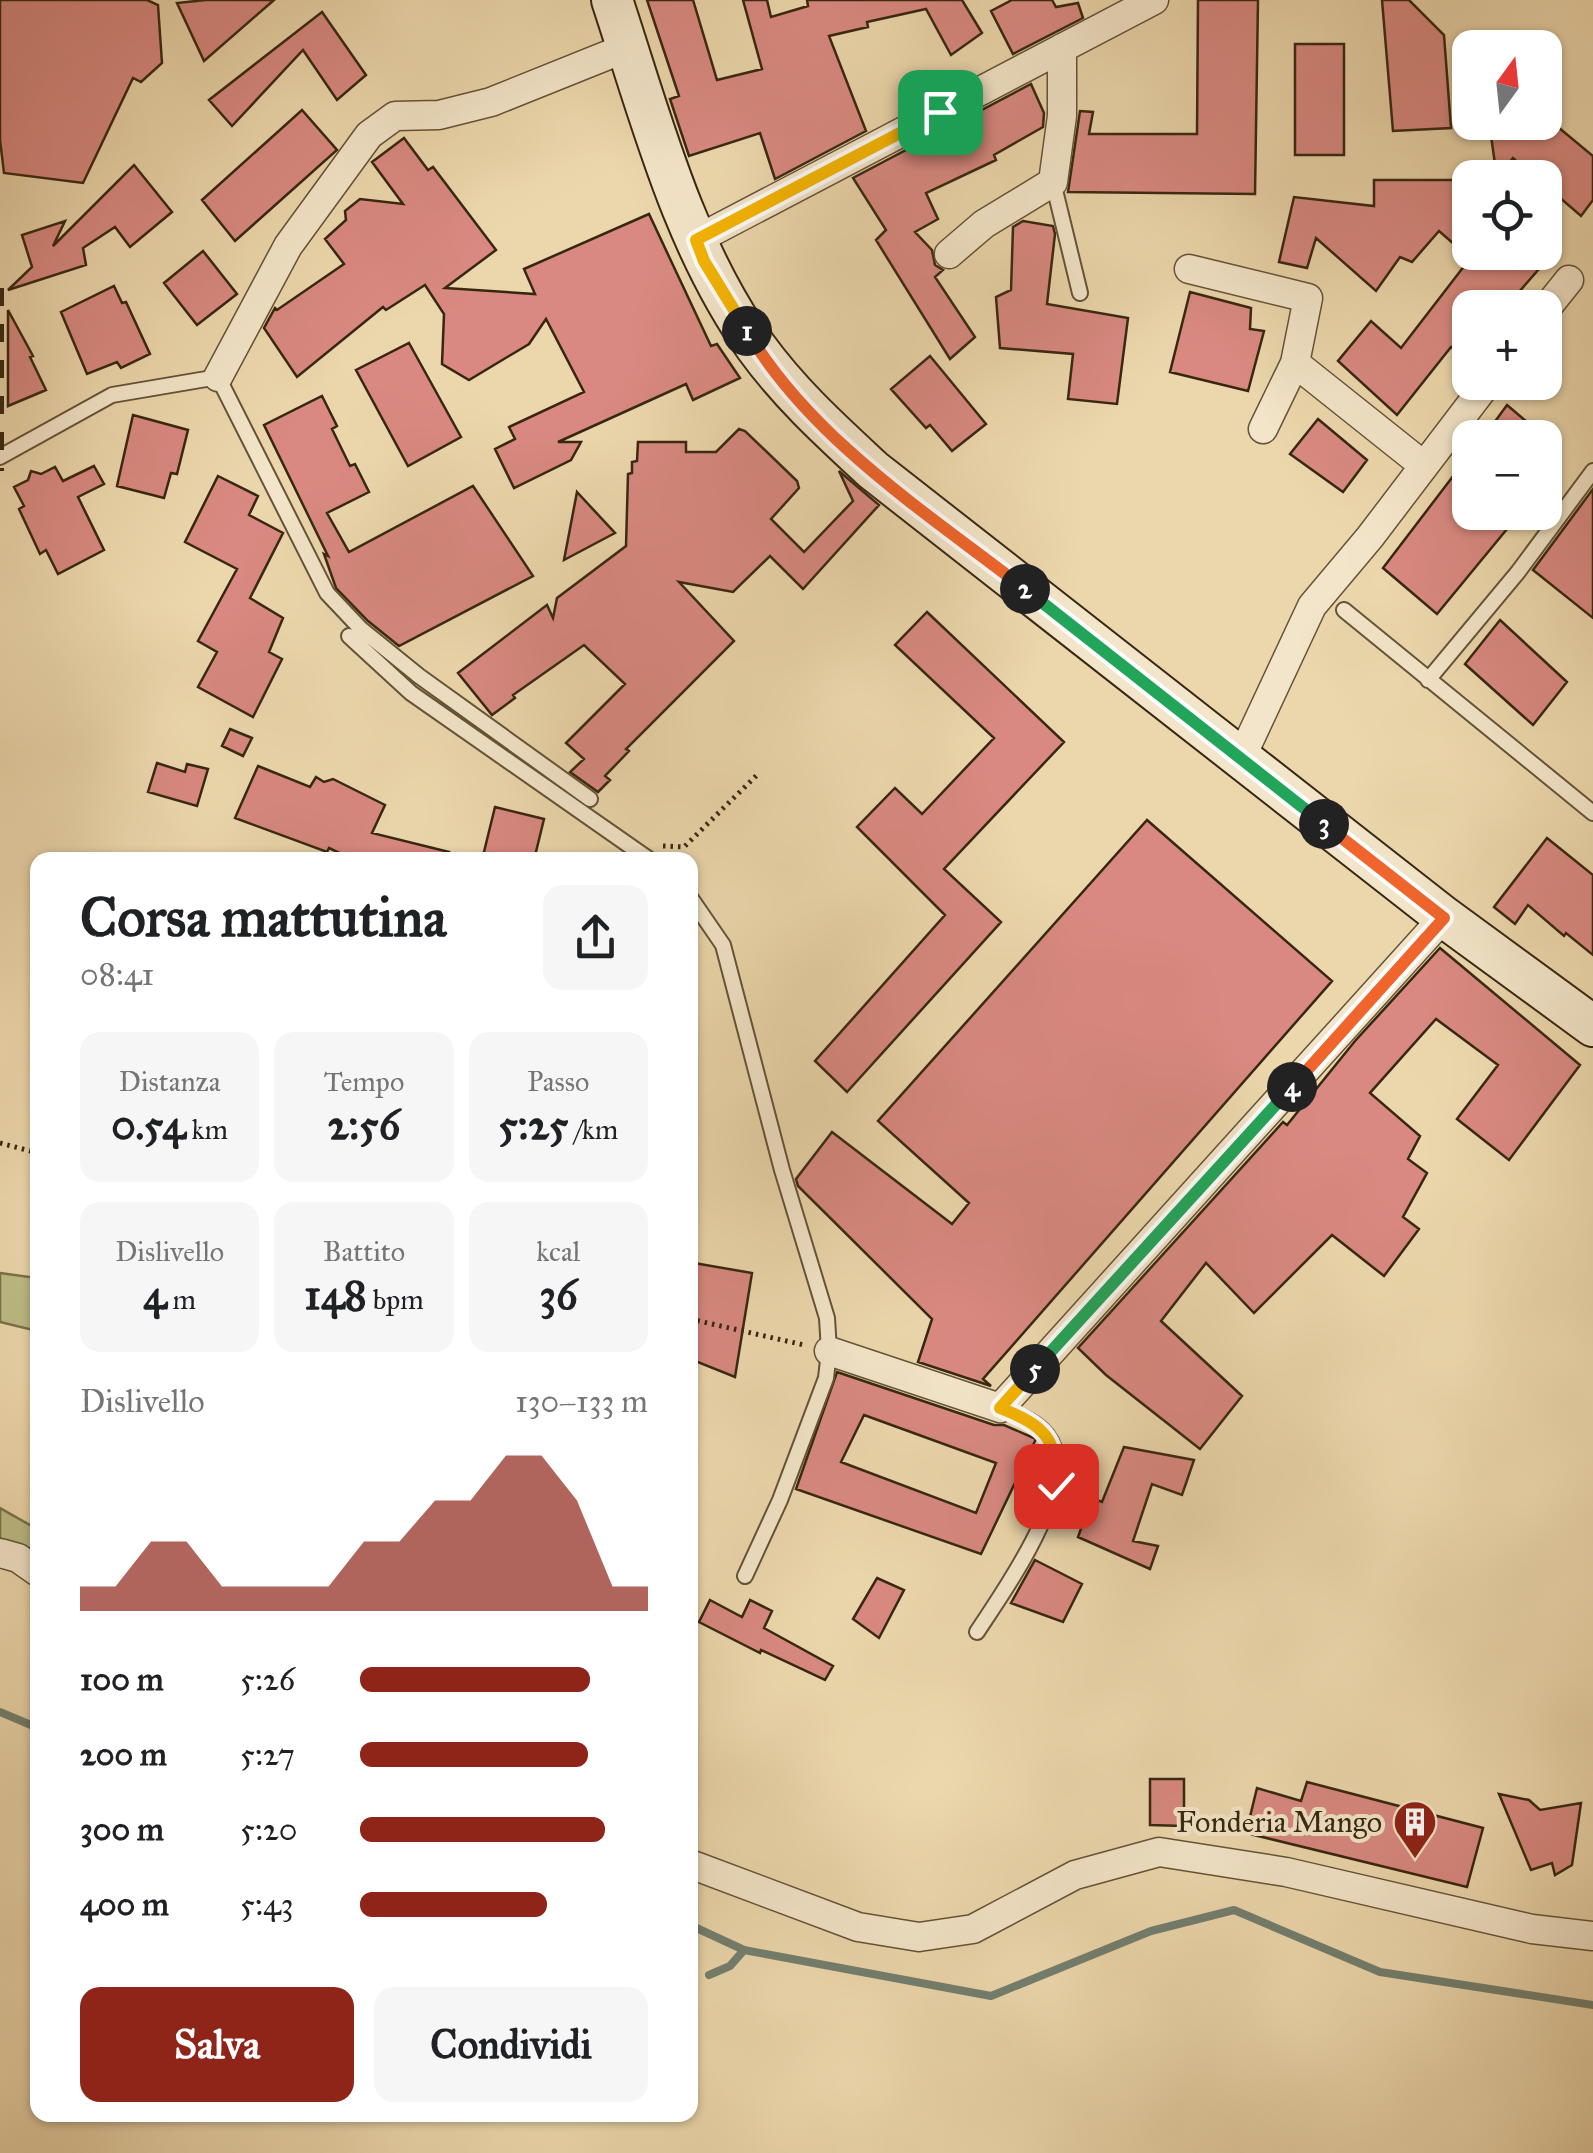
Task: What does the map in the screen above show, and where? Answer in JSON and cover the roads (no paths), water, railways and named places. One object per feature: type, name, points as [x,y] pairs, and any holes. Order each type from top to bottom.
[{"type":"main road","points":[[612,0],[704,261],[756,346],[806,408],[873,470],[1444,918],[1593,1026]]},
{"type":"street","points":[[696,240],[1150,0]]},
{"type":"street","points":[[218,377],[288,246],[369,135],[394,116],[438,115],[491,102],[628,47]]},
{"type":"street","points":[[949,254],[984,224],[1054,182],[1062,116],[1062,48]]},
{"type":"street","points":[[1189,269],[1308,298],[1295,363],[1262,429]]},
{"type":"street","points":[[1561,290],[1569,280]]},
{"type":"street","points":[[1295,363],[1423,465]]},
{"type":"street","points":[[1241,758],[1312,606],[1474,400]]},
{"type":"street","points":[[829,1351],[1000,1408],[1444,918]]},
{"type":"street","points":[[0,1553],[30,1566]]},
{"type":"street","points":[[698,1867],[858,1927],[919,1937],[973,1930],[1075,1876],[1159,1852],[1286,1872],[1532,1929],[1593,1936]]},
{"type":"lane","points":[[1054,182],[1080,293]]},
{"type":"lane","points":[[0,457],[112,395],[218,377],[328,593],[361,629],[419,676],[590,799]]},
{"type":"lane","points":[[1428,680],[1518,572],[1593,471]]},
{"type":"lane","points":[[1344,610],[1593,813]]},
{"type":"lane","points":[[348,636],[411,693],[639,852]]},
{"type":"lane","points":[[698,909],[723,945],[782,1170],[827,1318],[826,1378],[746,1576]]},
{"type":"lane","points":[[977,1632],[1023,1561],[1056,1486],[1058,1459],[1049,1437],[1028,1419],[1000,1408]]},
{"type":"waterway","points":[[0,1712],[30,1725]]},
{"type":"waterway","points":[[698,1929],[744,1950],[991,1996],[1151,1931],[1234,1910],[1380,1972],[1593,2005]]},
{"type":"waterway","points":[[709,1975],[730,1966],[744,1950]]},
{"type":"railway","points":[[0,288],[0,471]]},
{"type":"place","name":"Fonderia Mango","points":[[1415,1860]]}]
